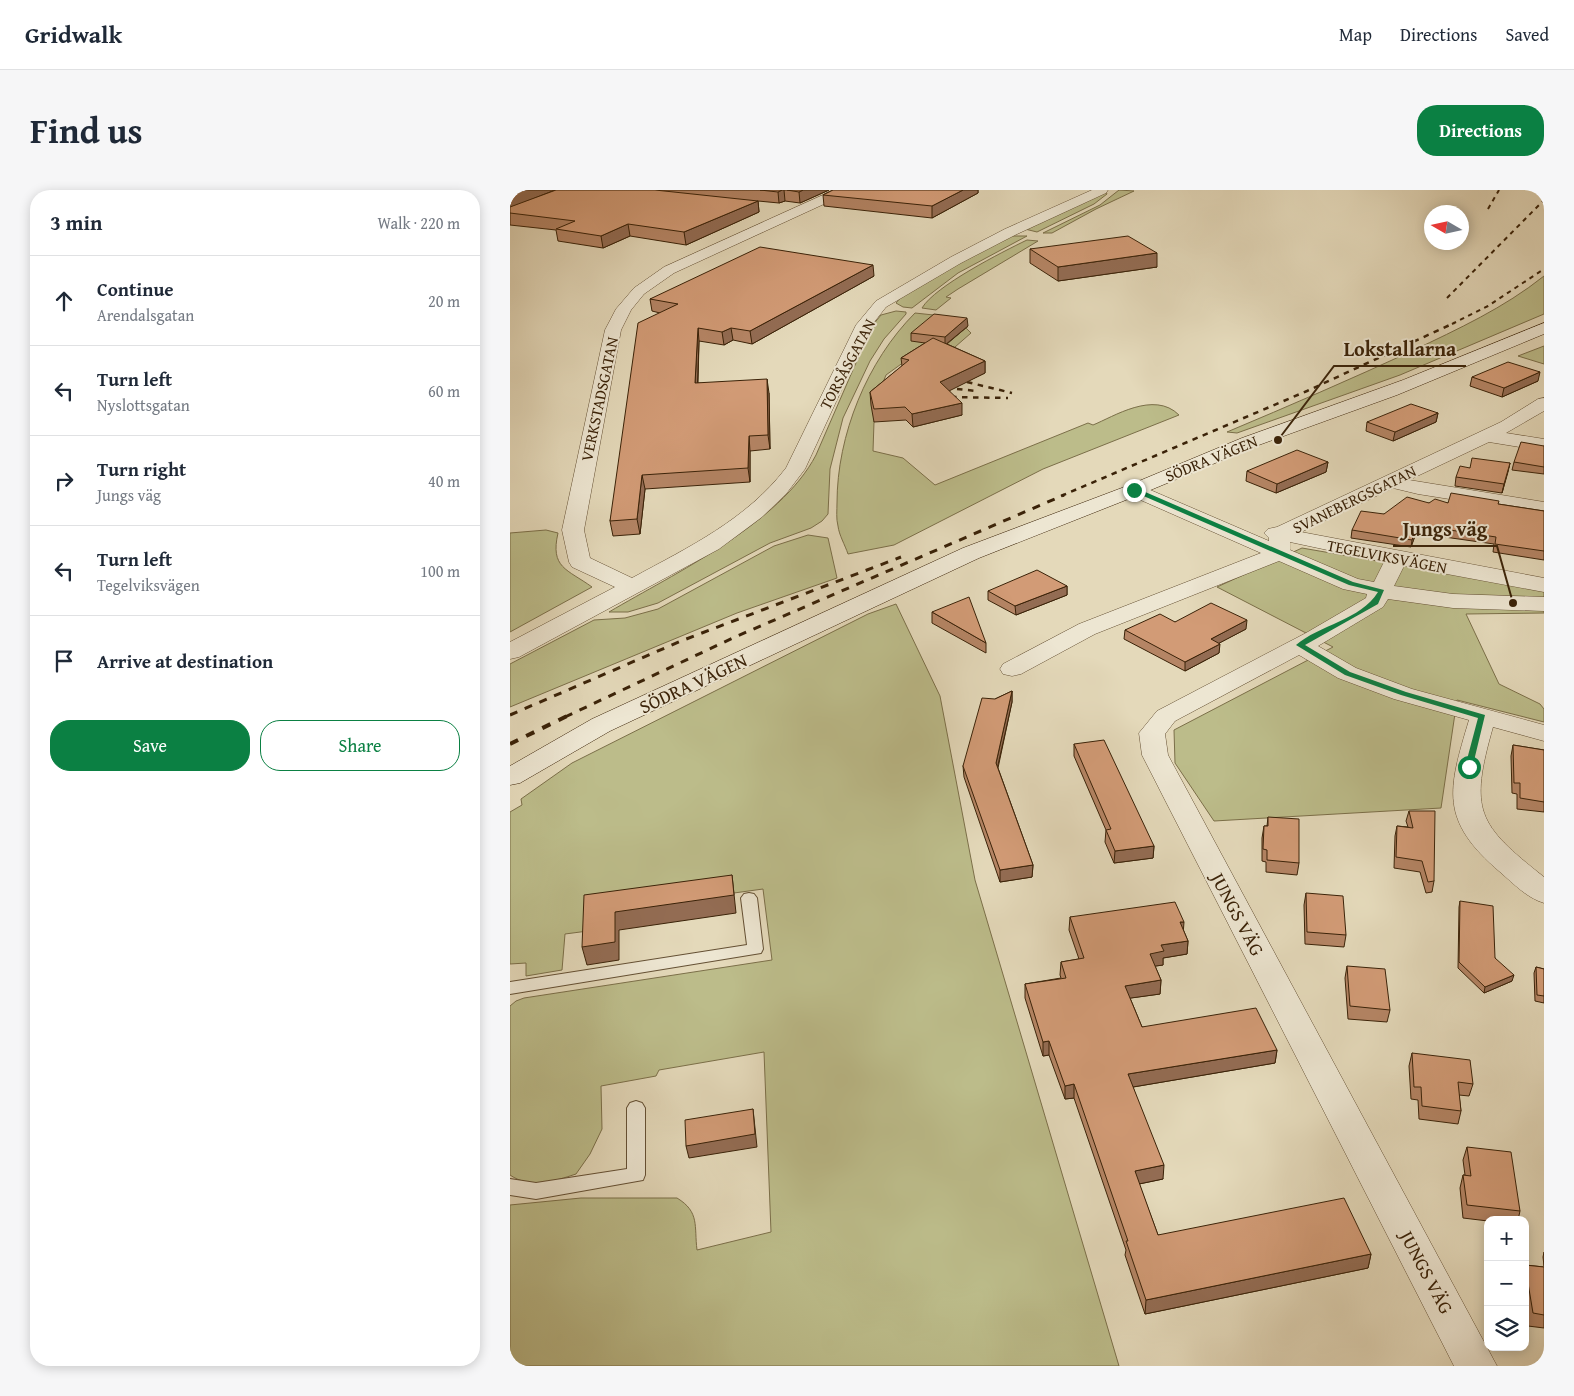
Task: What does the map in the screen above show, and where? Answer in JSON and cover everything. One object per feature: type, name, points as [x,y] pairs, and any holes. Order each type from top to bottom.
[{"type":"street","name":"VERKSTADSGATAN","points":[[634,587],[580,562],[572,530],[613,330],[624,309],[639,291],[670,270],[844,190]]},
{"type":"street","name":"TORSÅSGATAN","points":[[510,652],[711,544],[755,513],[779,490],[795,469],[833,385],[864,325],[881,304],[956,260],[1010,232],[1102,190]]},
{"type":"street","points":[[778,209],[797,211]]},
{"type":"street","name":"SÖDRA VÄGEN","points":[[510,777],[601,725],[879,596],[978,562],[1544,326]]},
{"type":"street","name":"SVANEBERGSGATAN","points":[[1012,669],[1087,628],[1279,544],[1389,481],[1487,436],[1536,410],[1544,403]]},
{"type":"street","points":[[1487,436],[1544,445]]},
{"type":"street","points":[[1389,481],[1418,488],[1544,508]]},
{"type":"street","name":"TEGELVIKSVÄGEN","points":[[1150,489],[1279,544],[1351,584],[1382,591],[1453,601],[1544,604]]},
{"type":"street","name":"TEGELVIKSVÄGEN","points":[[1279,544],[1397,558],[1544,585]]},
{"type":"street","name":"JUNGS VÄG","points":[[1397,558],[1375,602],[1360,612],[1166,716],[1152,733],[1155,755],[1476,1366]]},
{"type":"street","points":[[1299,645],[1347,674],[1403,694],[1544,734]]},
{"type":"street","points":[[1483,717],[1469,767],[1466,800],[1474,827],[1497,853],[1544,893]]},
{"type":"lane","points":[[510,988],[756,949],[749,898]]},
{"type":"lane","points":[[510,1187],[536,1192],[636,1175],[636,1108]]},
{"type":"green space","points":[[1119,190],[1134,191],[1052,233],[1043,233],[1100,205]]},
{"type":"green space","points":[[1106,192],[1107,194],[1094,204],[1037,232],[1025,229]]},
{"type":"green space","points":[[1011,236],[1027,236],[958,273],[912,308],[903,307],[896,303],[915,288]]},
{"type":"green space","points":[[1027,240],[1038,241],[946,297],[951,298],[936,310],[922,308],[929,299],[954,280]]},
{"type":"green space","points":[[1544,276],[1544,314],[1400,375],[1237,433],[1227,432],[1412,351],[1497,308]]},
{"type":"green space","points":[[896,311],[906,312],[906,314],[884,339],[870,361],[843,418],[830,469],[828,514],[822,521],[811,528],[770,543],[658,603],[628,612],[609,612],[724,545],[778,503],[799,480],[816,455],[872,326],[881,315]]},
{"type":"green space","points":[[915,313],[952,317],[968,327],[935,322],[945,345],[966,328],[971,333],[955,347],[941,353],[904,362],[886,375],[874,422],[873,451],[903,458],[935,485],[1088,423],[1093,425],[1134,408],[1158,405],[1169,408],[1179,415],[1043,469],[894,545],[848,554],[837,523],[838,477],[842,451],[858,400],[869,376],[898,332]]},
{"type":"green space","points":[[1544,346],[1544,364],[1518,356]]},
{"type":"green space","points":[[546,530],[558,533],[556,554],[563,566],[592,587],[510,632],[510,533]]},
{"type":"green space","points":[[808,535],[828,538],[837,578],[737,613],[510,707],[510,664],[594,620],[625,618],[658,609],[774,546]]},
{"type":"green space","points":[[1302,548],[1544,590],[1544,613],[1466,614],[1499,684],[1540,704],[1544,709],[1544,722],[1457,700],[1441,808],[1214,821],[1175,763],[1174,730],[1333,647],[1217,587]]},
{"type":"green space","points":[[896,604],[940,696],[975,880],[1119,1366],[510,1366],[510,1205],[581,1198],[677,1198],[693,1214],[697,1250],[771,1232],[764,1052],[659,1070],[656,1076],[601,1086],[602,1129],[590,1154],[576,1174],[551,1181],[526,1182],[510,1175],[510,1006],[524,998],[772,960],[763,889],[734,893],[588,931],[565,934],[562,970],[526,976],[526,963],[510,964],[510,812],[522,805],[521,799],[572,763],[868,614]]},
{"type":"building","points":[[510,190],[524,190],[510,196]]},
{"type":"building","points":[[556,190],[655,190],[758,201],[684,232],[628,224],[601,236],[556,229],[575,221],[510,213],[510,207]]},
{"type":"building","points":[[760,190],[782,190],[778,192]]},
{"type":"building","points":[[787,190],[803,190],[799,192]]},
{"type":"building","points":[[833,190],[963,190],[932,206],[823,195]]},
{"type":"building","points":[[1128,236],[1157,253],[1058,267],[1030,249]]},
{"type":"building","points":[[760,247],[873,265],[750,331],[731,328],[722,332],[698,328],[695,383],[767,379],[768,435],[749,436],[748,468],[642,475],[637,519],[610,521],[638,323],[678,304],[650,299]]},
{"type":"building","points":[[934,314],[967,318],[945,337],[911,333]]},
{"type":"building","points":[[933,338],[985,361],[940,382],[962,403],[912,414],[905,407],[874,409],[870,392],[909,360],[901,358]]},
{"type":"building","points":[[1508,362],[1540,372],[1504,388],[1472,377]]},
{"type":"building","points":[[1411,404],[1438,413],[1395,432],[1367,422]]},
{"type":"building","points":[[1521,442],[1544,446],[1544,467],[1514,462]]},
{"type":"building","points":[[1297,450],[1328,462],[1277,484],[1247,471]]},
{"type":"building","points":[[1472,458],[1510,463],[1504,484],[1456,477],[1460,466],[1470,468]]},
{"type":"building","points":[[1451,493],[1499,501],[1498,504],[1544,511],[1544,551],[1495,544],[1496,537],[1417,525],[1412,540],[1352,530],[1361,511],[1384,514],[1407,497],[1429,503],[1435,499],[1448,503]]},
{"type":"building","points":[[1037,570],[1067,586],[1015,606],[988,591]]},
{"type":"building","points":[[969,597],[986,643],[932,612]]},
{"type":"building","points":[[1211,603],[1247,620],[1211,639],[1220,644],[1185,662],[1125,630],[1160,614],[1175,622]]},
{"type":"building","points":[[1012,691],[996,763],[1033,865],[1000,870],[963,766],[982,698],[995,699]]},
{"type":"building","points":[[1104,740],[1154,846],[1115,851],[1106,830],[1111,829],[1074,744]]},
{"type":"building","points":[[1513,745],[1544,750],[1544,802],[1520,798],[1520,783],[1514,783]]},
{"type":"building","points":[[1409,811],[1435,811],[1434,881],[1428,882],[1422,861],[1396,857],[1397,826],[1413,828]]},
{"type":"building","points":[[1268,817],[1299,819],[1299,863],[1267,860],[1267,850],[1263,849],[1264,826],[1268,826]]},
{"type":"building","points":[[732,875],[734,895],[615,912],[615,942],[582,947],[584,895]]},
{"type":"building","points":[[1306,893],[1343,896],[1346,935],[1307,932]]},
{"type":"building","points":[[1460,901],[1493,906],[1495,958],[1514,975],[1485,987],[1459,962]]},
{"type":"building","points":[[1175,902],[1184,922],[1180,922],[1188,941],[1161,945],[1164,951],[1150,954],[1161,980],[1125,986],[1142,1027],[1256,1008],[1277,1050],[1128,1074],[1164,1165],[1135,1171],[1158,1235],[1344,1198],[1371,1254],[1146,1300],[1126,1241],[1128,1241],[1074,1084],[1065,1086],[1049,1041],[1043,1042],[1025,984],[1066,978],[1061,962],[1084,958],[1070,917]]},
{"type":"building","points":[[1347,966],[1385,969],[1390,1010],[1350,1006]]},
{"type":"building","points":[[1536,967],[1544,969],[1544,996],[1537,995]]},
{"type":"building","points":[[1412,1053],[1470,1060],[1473,1084],[1458,1082],[1461,1111],[1422,1106],[1421,1087],[1414,1087]]},
{"type":"building","points":[[753,1109],[755,1134],[686,1146],[685,1120]]},
{"type":"building","points":[[1467,1147],[1511,1152],[1520,1211],[1467,1205],[1463,1175],[1471,1176]]},
{"type":"building","points":[[1529,1265],[1544,1267],[1544,1315],[1533,1313],[1529,1289]]},
{"type":"railway","points":[[1488,209],[1499,190]]},
{"type":"railway","points":[[1447,298],[1544,200]]},
{"type":"railway","points":[[1454,323],[1488,306],[1544,269]]},
{"type":"railway","points":[[1061,496],[1307,391],[1454,323]]},
{"type":"railway","points":[[967,382],[1012,393]]},
{"type":"railway","points":[[957,389],[977,391]]},
{"type":"railway","points":[[951,397],[1008,398]]},
{"type":"railway","points":[[565,717],[735,637],[1064,495]]},
{"type":"railway","points":[[510,715],[681,641],[901,557]]},
{"type":"railway","points":[[510,744],[567,716]]},
{"type":"place","name":"Lokstallarna","points":[[1278,440]]},
{"type":"place","name":"Jungs väg","points":[[1513,603]]},
{"type":"route","points":[[1134,490],[1351,584],[1382,591],[1375,602],[1360,612],[1299,645],[1347,674],[1403,694],[1483,717],[1469,767]]}]
